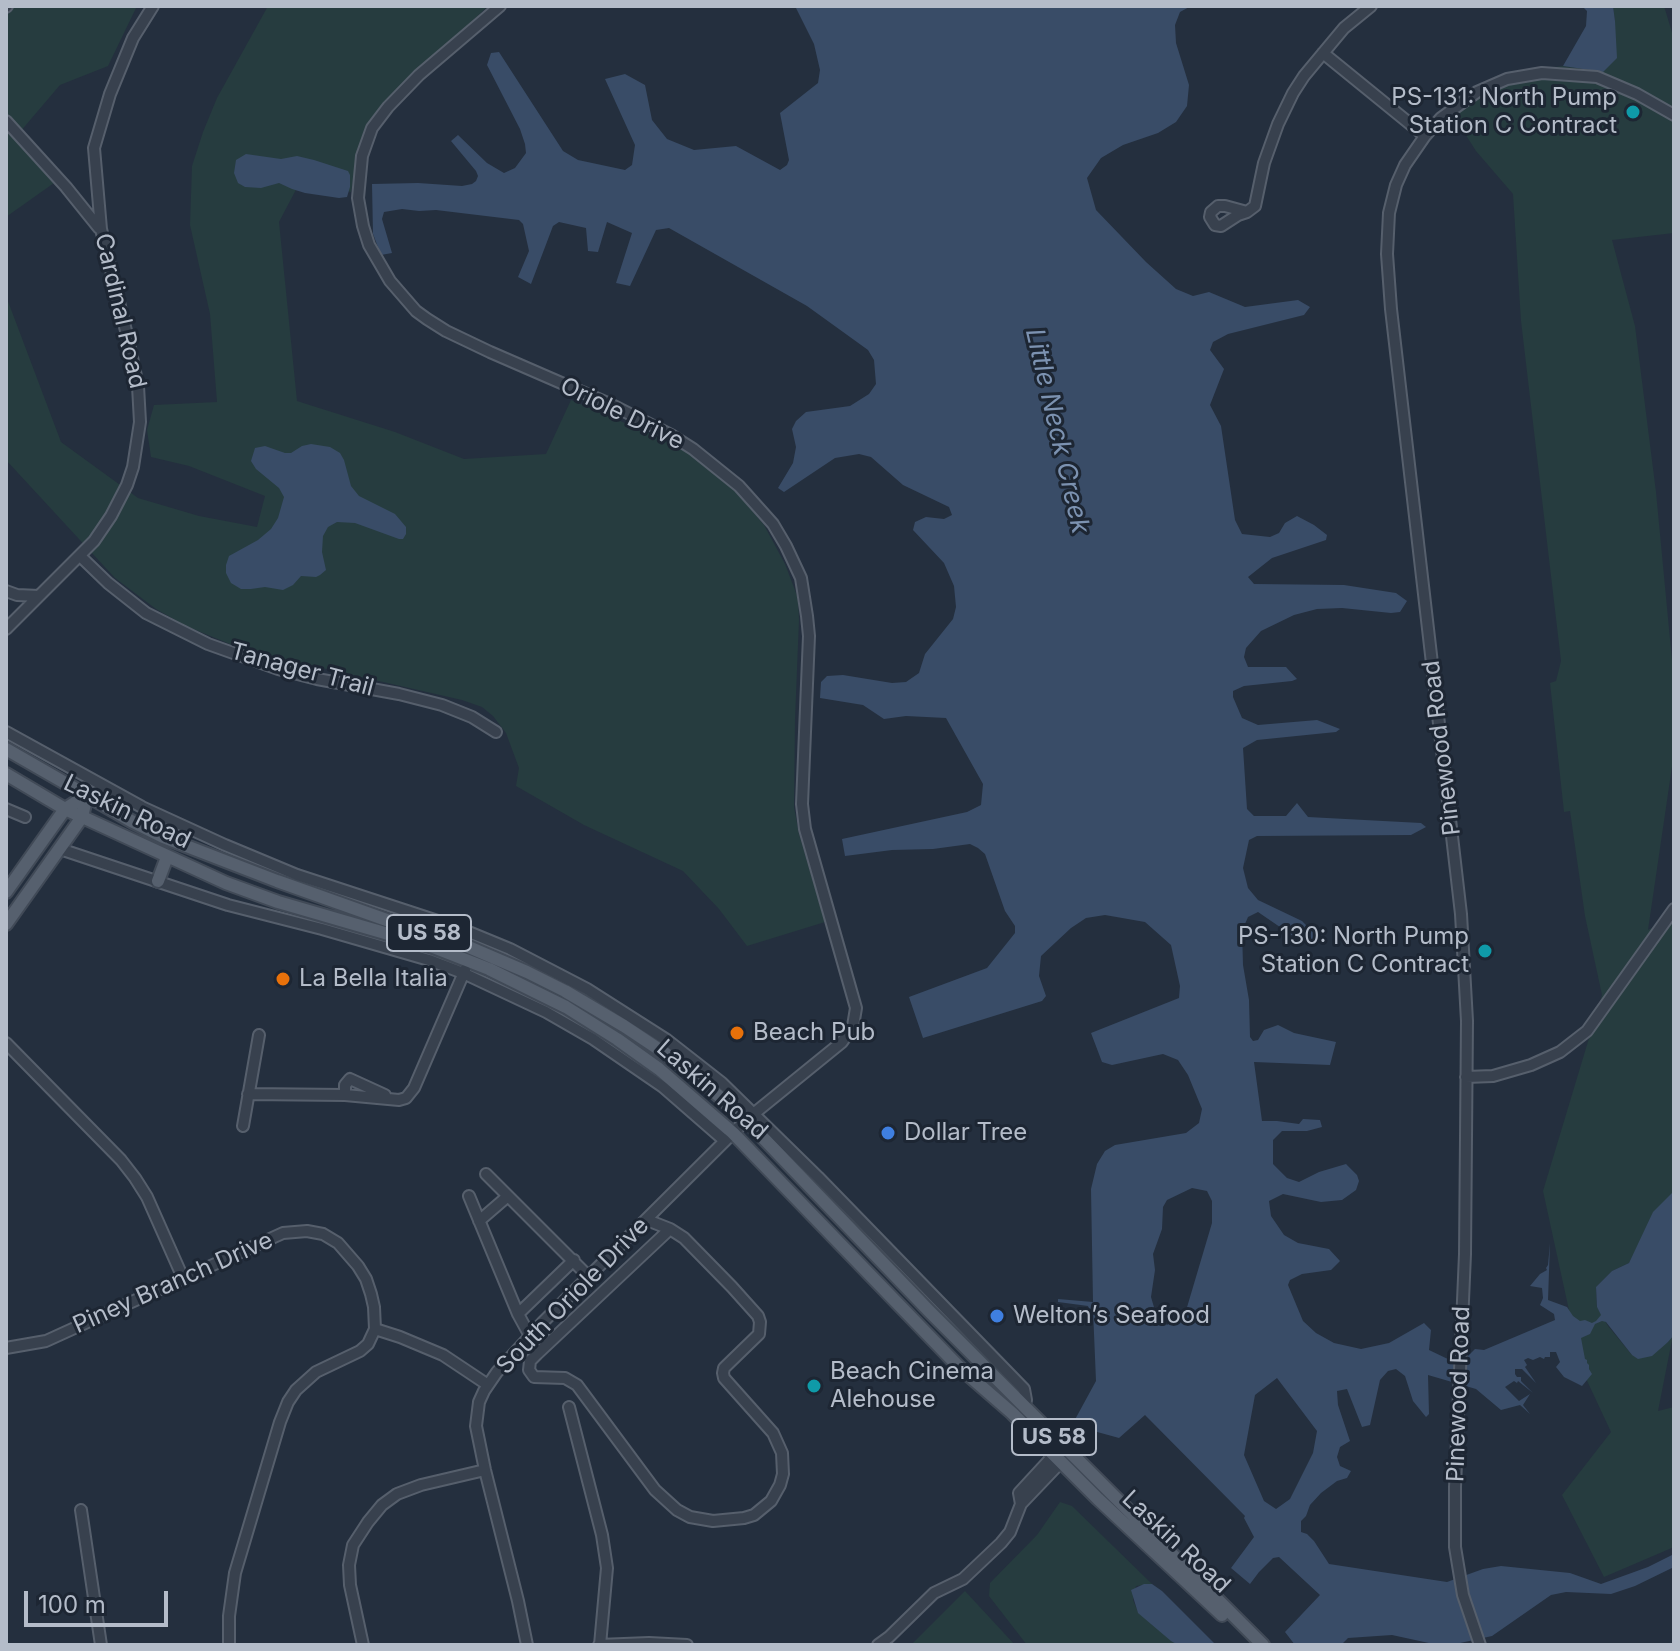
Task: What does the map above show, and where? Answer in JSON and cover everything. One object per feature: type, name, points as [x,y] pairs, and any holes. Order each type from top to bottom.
[{"type":"main road","name":"Laskin Road","points":[[6,749],[163,837],[277,881],[481,944],[624,1026],[696,1076],[750,1116],[934,1307],[1024,1407],[1263,1645]]},
{"type":"main road","name":"Laskin Road","points":[[6,774],[65,809],[233,885],[278,902],[433,947],[466,967],[535,990],[592,1022],[666,1075],[916,1324],[1253,1645]]},
{"type":"main road","points":[[6,892],[65,809],[87,795]]},
{"type":"main road","points":[[6,924],[82,817],[87,795]]},
{"type":"main road","points":[[158,881],[167,857]]},
{"type":"main road","points":[[916,1324],[934,1307]]},
{"type":"street","name":"Cardinal Road","points":[[6,629],[94,541],[127,485],[135,454],[140,422],[138,386],[101,229],[93,160],[110,94],[133,38],[153,6]]},
{"type":"street","name":"Oriole Drive","points":[[500,6],[419,75],[372,128],[362,156],[359,179],[358,198],[363,226],[378,262],[416,311],[446,331],[612,405],[693,449],[739,486],[765,514],[795,565],[804,592],[809,636],[802,804],[805,829],[854,997],[855,1019],[842,1042],[750,1116]]},
{"type":"street","points":[[1247,212],[1255,206],[1264,163],[1288,103],[1304,76],[1344,28],[1371,6]]},
{"type":"street","points":[[1323,53],[1425,136]]},
{"type":"street","name":"Pinewood Road","points":[[1480,1642],[1463,1595],[1455,1547],[1465,1254],[1467,1021],[1461,911],[1394,336],[1387,254],[1389,213],[1405,165],[1425,136],[1441,118],[1477,92],[1507,79],[1542,73],[1585,75],[1609,81],[1674,116]]},
{"type":"street","points":[[6,121],[101,229]]},
{"type":"street","name":"Tanager Trail","points":[[80,556],[140,608],[208,644],[291,672],[442,705],[472,717],[496,732]]},
{"type":"street","points":[[6,591],[39,596]]},
{"type":"street","name":"Laskin Road","points":[[6,732],[94,782],[197,833],[287,871],[459,928],[481,944]]},
{"type":"street","points":[[87,795],[94,782]]},
{"type":"street","points":[[6,809],[25,817]]},
{"type":"street","name":"Laskin Road","points":[[60,849],[228,905],[429,960],[466,967]]},
{"type":"street","points":[[228,905],[233,885]]},
{"type":"street","points":[[1466,1077],[1493,1076],[1531,1065],[1560,1052],[1587,1031],[1674,909]]},
{"type":"street","points":[[248,1094],[406,1098],[411,1093],[466,967]]},
{"type":"street","points":[[243,1126],[259,1035]]},
{"type":"street","points":[[6,1043],[135,1178],[147,1197],[183,1278]]},
{"type":"street","points":[[345,1095],[345,1085],[350,1079],[394,1100]]},
{"type":"street","name":"South Oriole Drive","points":[[527,1645],[476,1426],[479,1402],[488,1385],[530,1336],[750,1116]]},
{"type":"street","points":[[486,1174],[589,1277]]},
{"type":"street","points":[[469,1196],[530,1336]]},
{"type":"street","points":[[479,1221],[508,1196]]},
{"type":"street","points":[[647,1220],[670,1229],[684,1238],[732,1287],[760,1322],[759,1334],[724,1368],[723,1373],[724,1378],[773,1433],[782,1453],[783,1474],[780,1485],[764,1509],[744,1518],[699,1520],[677,1510],[655,1490],[577,1385],[556,1376],[534,1377],[529,1370],[530,1361],[537,1354],[670,1229]]},
{"type":"street","name":"Piney Branch Drive","points":[[6,1348],[46,1341],[283,1233],[295,1231],[323,1234],[346,1250],[366,1279],[374,1307],[375,1329]]},
{"type":"street","points":[[518,1314],[574,1260]]},
{"type":"street","points":[[229,1645],[229,1616],[235,1573],[280,1422],[296,1390],[316,1372],[360,1351],[368,1344],[375,1329],[443,1355],[488,1385]]},
{"type":"street","points":[[569,1407],[602,1535],[607,1568],[600,1645],[687,1645]]},
{"type":"street","points":[[878,1645],[934,1593],[963,1579],[1001,1543],[1010,1532],[1021,1504],[1057,1458]]},
{"type":"street","points":[[363,1645],[350,1585],[349,1565],[353,1545],[368,1522],[382,1505],[397,1494],[485,1470]]},
{"type":"street","points":[[81,1510],[101,1645]]},
{"type":"green space","points":[[14,6],[137,6],[108,66],[60,85],[14,139],[54,183],[6,217],[6,17]]},
{"type":"green space","points":[[268,6],[488,6],[376,117],[357,159],[351,192],[300,182],[279,222],[297,401],[395,432],[464,459],[546,454],[571,400],[676,445],[713,470],[737,493],[764,525],[785,564],[798,598],[794,807],[825,922],[747,946],[719,909],[683,871],[584,825],[516,786],[519,768],[506,733],[482,707],[247,651],[186,626],[156,609],[115,578],[6,460],[6,296],[61,442],[138,498],[199,516],[257,527],[265,496],[189,466],[151,457],[147,430],[154,405],[217,402],[210,314],[190,225],[192,166],[217,98]]},
{"type":"green space","points":[[1613,6],[1664,6],[1674,39],[1674,233],[1612,240],[1635,326],[1656,492],[1672,660],[1674,753],[1648,930],[1674,916],[1674,1191],[1629,1263],[1612,1271],[1596,1287],[1597,1307],[1632,1355],[1668,1342],[1673,1335],[1658,1411],[1674,1407],[1674,1547],[1604,1577],[1562,1495],[1611,1432],[1582,1370],[1543,1191],[1602,995],[1585,916],[1570,811],[1564,812],[1550,683],[1556,681],[1561,661],[1521,321],[1513,194],[1476,151],[1446,104],[1478,86],[1521,71],[1563,66],[1592,69],[1615,21]]},
{"type":"green space","points":[[1060,1502],[1072,1506],[1152,1584],[1136,1586],[1133,1600],[1138,1612],[1178,1645],[1027,1645],[989,1596],[990,1583],[1037,1535]]},
{"type":"green space","points":[[965,1591],[1015,1645],[911,1645]]},
{"type":"water","name":"Little Neck Creek","points":[[795,6],[1191,6],[1180,12],[1175,25],[1176,43],[1189,85],[1187,106],[1176,122],[1158,133],[1123,145],[1101,158],[1087,178],[1096,210],[1176,289],[1193,296],[1209,292],[1245,307],[1298,300],[1310,307],[1304,315],[1228,334],[1213,342],[1210,350],[1224,369],[1210,405],[1221,426],[1235,520],[1242,534],[1270,537],[1297,516],[1327,535],[1326,540],[1272,558],[1248,577],[1254,584],[1344,585],[1396,593],[1407,601],[1400,612],[1342,608],[1317,609],[1294,615],[1261,631],[1246,648],[1244,657],[1248,667],[1286,667],[1297,679],[1244,686],[1233,691],[1242,718],[1258,725],[1317,720],[1340,729],[1336,732],[1257,740],[1243,748],[1247,809],[1254,816],[1286,816],[1297,803],[1308,817],[1421,823],[1426,827],[1411,835],[1257,836],[1249,840],[1243,868],[1248,888],[1258,900],[1302,921],[1314,933],[1315,939],[1310,942],[1296,938],[1258,912],[1248,917],[1242,931],[1250,1037],[1253,1041],[1258,1040],[1264,1030],[1278,1025],[1294,1033],[1336,1042],[1330,1065],[1254,1062],[1262,1121],[1299,1124],[1303,1119],[1320,1120],[1322,1127],[1307,1131],[1282,1131],[1273,1140],[1273,1164],[1287,1178],[1299,1182],[1346,1164],[1359,1181],[1356,1190],[1342,1200],[1321,1202],[1283,1194],[1269,1201],[1271,1216],[1284,1235],[1298,1243],[1329,1249],[1340,1261],[1331,1270],[1302,1274],[1290,1280],[1288,1285],[1303,1321],[1334,1343],[1361,1349],[1389,1343],[1424,1323],[1431,1330],[1429,1350],[1452,1361],[1467,1357],[1475,1349],[1484,1350],[1555,1320],[1554,1314],[1540,1305],[1542,1288],[1530,1286],[1547,1270],[1550,1243],[1548,1300],[1567,1307],[1580,1321],[1596,1321],[1601,1315],[1597,1307],[1596,1287],[1612,1271],[1629,1263],[1653,1212],[1674,1191],[1674,1335],[1668,1342],[1652,1356],[1638,1359],[1606,1322],[1595,1324],[1590,1334],[1581,1338],[1592,1374],[1582,1386],[1564,1377],[1556,1367],[1560,1362],[1556,1352],[1550,1352],[1550,1357],[1544,1359],[1524,1360],[1536,1383],[1522,1369],[1515,1369],[1515,1374],[1533,1393],[1518,1381],[1505,1387],[1519,1401],[1530,1394],[1523,1405],[1530,1414],[1520,1405],[1501,1410],[1476,1389],[1428,1375],[1429,1414],[1426,1417],[1413,1401],[1405,1376],[1396,1369],[1388,1371],[1380,1380],[1370,1425],[1362,1427],[1347,1389],[1337,1391],[1338,1405],[1350,1441],[1340,1447],[1337,1457],[1340,1466],[1351,1471],[1347,1478],[1337,1481],[1310,1505],[1301,1521],[1301,1532],[1314,1541],[1329,1564],[1447,1582],[1501,1566],[1570,1573],[1601,1584],[1674,1554],[1674,1567],[1611,1594],[1566,1592],[1551,1595],[1492,1636],[1451,1645],[1392,1635],[1348,1638],[1341,1645],[1295,1645],[1285,1632],[1320,1595],[1279,1557],[1273,1558],[1250,1584],[1231,1568],[1254,1537],[1245,1516],[1145,1415],[1119,1438],[1072,1425],[1096,1381],[1093,1310],[1088,1306],[1058,1302],[1058,1299],[1093,1302],[1091,1189],[1097,1164],[1105,1151],[1115,1145],[1186,1133],[1199,1123],[1202,1109],[1178,1060],[1163,1054],[1112,1065],[1102,1062],[1091,1033],[1179,998],[1180,986],[1171,945],[1145,922],[1105,915],[1086,918],[1041,956],[1039,976],[1046,996],[1042,1001],[923,1038],[909,997],[987,968],[1015,933],[1015,926],[1005,911],[985,854],[978,848],[970,844],[845,856],[842,839],[967,812],[981,805],[983,784],[946,718],[906,716],[884,719],[863,705],[820,698],[821,682],[827,676],[843,675],[892,683],[906,682],[919,673],[925,654],[953,619],[956,607],[954,586],[944,563],[913,530],[915,522],[926,517],[944,519],[952,515],[949,507],[903,485],[871,457],[859,454],[835,458],[784,492],[778,488],[793,463],[796,447],[792,429],[796,421],[806,412],[850,406],[869,394],[876,384],[874,360],[868,350],[807,306],[669,228],[656,230],[630,286],[616,283],[632,233],[607,222],[598,252],[588,251],[586,228],[559,222],[553,226],[531,284],[518,277],[529,251],[523,224],[519,220],[436,210],[384,212],[382,219],[392,253],[381,255],[373,234],[372,184],[472,184],[478,176],[476,171],[451,141],[458,135],[487,163],[504,173],[515,168],[526,153],[520,129],[487,65],[491,53],[499,52],[563,151],[578,160],[625,170],[632,165],[635,145],[605,79],[625,74],[645,85],[652,120],[667,139],[694,150],[736,146],[780,170],[789,160],[780,113],[818,83],[820,70],[814,44]],"holes":[[[1192,1188],[1207,1191],[1212,1201],[1212,1223],[1185,1314],[1167,1325],[1156,1314],[1151,1297],[1155,1270],[1153,1254],[1162,1229],[1163,1207],[1167,1200]],[[1277,1378],[1317,1431],[1313,1453],[1290,1499],[1276,1509],[1264,1501],[1244,1455],[1255,1395]]]},
{"type":"water","points":[[1582,6],[1613,6],[1617,58],[1603,72],[1563,66],[1586,26],[1587,11]]},
{"type":"water","points":[[246,154],[281,159],[297,156],[348,171],[350,187],[347,197],[305,193],[279,183],[261,188],[245,187],[238,183],[234,173],[236,160]]},
{"type":"water","points":[[311,444],[330,447],[340,453],[351,486],[359,496],[395,514],[406,527],[406,534],[399,539],[355,523],[337,522],[328,527],[323,536],[322,552],[326,570],[320,575],[301,576],[283,590],[265,587],[241,589],[231,583],[226,573],[229,556],[271,529],[284,497],[251,461],[255,448],[265,446],[291,453]]},
{"type":"water","points":[[1152,1584],[1162,1591],[1216,1645],[1178,1645],[1171,1641],[1138,1613],[1131,1590]]},
{"type":"place","name":"PS-131: North Pump Station C Contract","points":[[1633,112]]},
{"type":"place","name":"PS-130: North Pump Station C Contract","points":[[1485,951]]},
{"type":"place","name":"La Bella Italia","points":[[283,979]]},
{"type":"place","name":"Beach Pub","points":[[737,1033]]},
{"type":"place","name":"Dollar Tree","points":[[888,1133]]},
{"type":"place","name":"Welton’s Seafood","points":[[997,1316]]},
{"type":"place","name":"Beach Cinema Alehouse","points":[[814,1386]]}]
